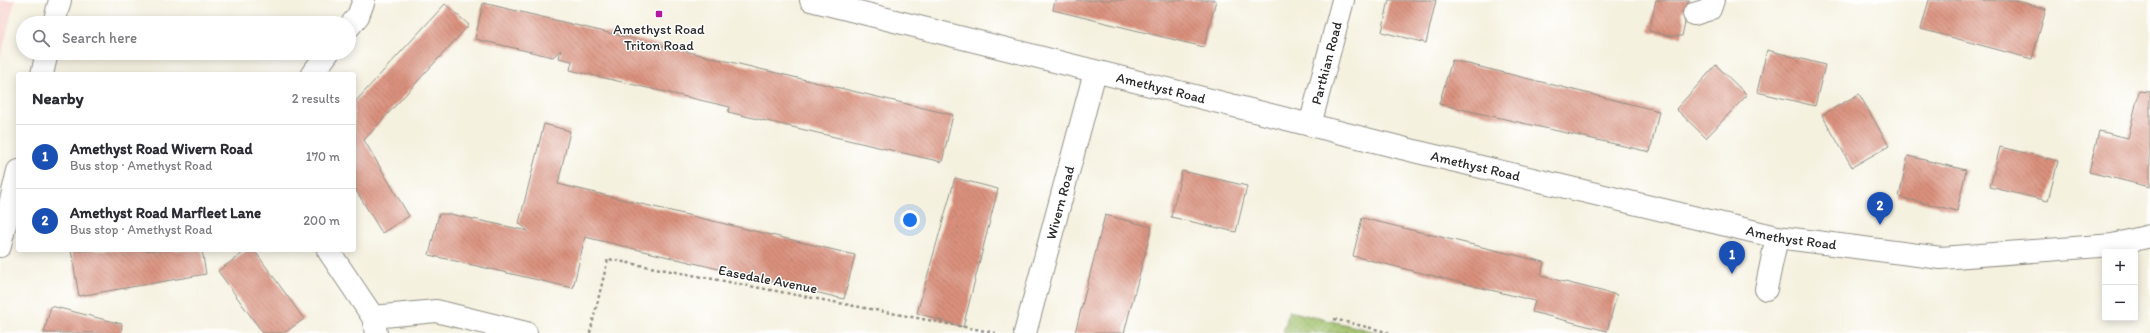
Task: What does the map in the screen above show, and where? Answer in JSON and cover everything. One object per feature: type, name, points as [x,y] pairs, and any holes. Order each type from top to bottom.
[{"type":"street","points":[[56,16],[60,0]]},
{"type":"street","points":[[356,18],[364,0]]},
{"type":"street","name":"Amethyst Road","points":[[811,0],[1310,125],[1777,237],[1941,258],[2113,245],[2150,236]]},
{"type":"street","name":"Parthian Road","points":[[1310,125],[1343,0]]},
{"type":"street","points":[[1694,14],[1710,9],[1713,0]]},
{"type":"street","points":[[42,72],[45,60]]},
{"type":"street","points":[[314,72],[323,60]]},
{"type":"street","name":"Wivern Road","points":[[1025,333],[1095,72]]},
{"type":"street","points":[[0,246],[6,198],[16,175]]},
{"type":"street","points":[[1766,289],[1777,237]]},
{"type":"street","points":[[329,252],[375,325],[436,310],[526,333]]},
{"type":"path","name":"Easedale Avenue","points":[[590,333],[608,259],[999,333]]},
{"type":"path","points":[[1334,319],[1391,333]]},
{"type":"shaded area","points":[[0,0],[15,0],[0,60]]},
{"type":"green space","points":[[1289,311],[1381,333],[1283,333]]},
{"type":"building","points":[[1055,0],[1216,0],[1204,47],[1053,10]]},
{"type":"building","points":[[1389,0],[1436,0],[1426,43],[1382,32]]},
{"type":"building","points":[[1656,0],[1690,0],[1682,12],[1685,22],[1682,36],[1671,36],[1649,31]]},
{"type":"building","points":[[1929,0],[2014,0],[2046,9],[2032,59],[1921,29]]},
{"type":"building","points":[[483,3],[953,115],[942,162],[728,112],[730,107],[570,70],[572,61],[559,58],[561,50],[553,57],[475,39]]},
{"type":"building","points":[[445,4],[469,25],[364,140],[409,216],[382,233],[356,190],[356,101]]},
{"type":"building","points":[[1767,50],[1825,65],[1815,106],[1757,92]]},
{"type":"building","points":[[1452,60],[1659,111],[1650,152],[1439,104]]},
{"type":"building","points":[[1716,65],[1747,95],[1706,138],[1676,109]]},
{"type":"building","points":[[2139,91],[2150,92],[2150,187],[2089,172],[2099,131],[2128,138]]},
{"type":"building","points":[[1859,94],[1889,146],[1852,167],[1822,115]]},
{"type":"building","points":[[544,124],[570,131],[558,184],[855,255],[844,299],[585,237],[573,288],[429,255],[439,214],[450,214],[528,231],[519,223]]},
{"type":"building","points":[[2000,147],[2058,161],[2048,201],[1990,187]]},
{"type":"building","points":[[1908,156],[1966,170],[1957,211],[1899,197]]},
{"type":"building","points":[[1182,171],[1247,186],[1236,232],[1171,217]]},
{"type":"building","points":[[955,178],[998,189],[963,327],[917,313]]},
{"type":"building","points":[[1105,215],[1152,227],[1124,333],[1075,333]]},
{"type":"building","points":[[1362,218],[1544,262],[1541,276],[1617,295],[1607,331],[1532,312],[1535,301],[1353,256]]},
{"type":"building","points":[[71,252],[202,252],[206,274],[79,296]]},
{"type":"building","points":[[244,252],[255,252],[304,319],[284,333],[263,333],[218,271]]},
{"type":"building","points":[[51,306],[122,324],[121,333],[44,333]]},
{"type":"place","name":"Amethyst Road Triton Road","points":[[659,14]]},
{"type":"place","name":"Amethyst Road Marfleet Lane","points":[[1880,225]]},
{"type":"place","name":"Amethyst Road Wivern Road","points":[[1732,274]]}]
